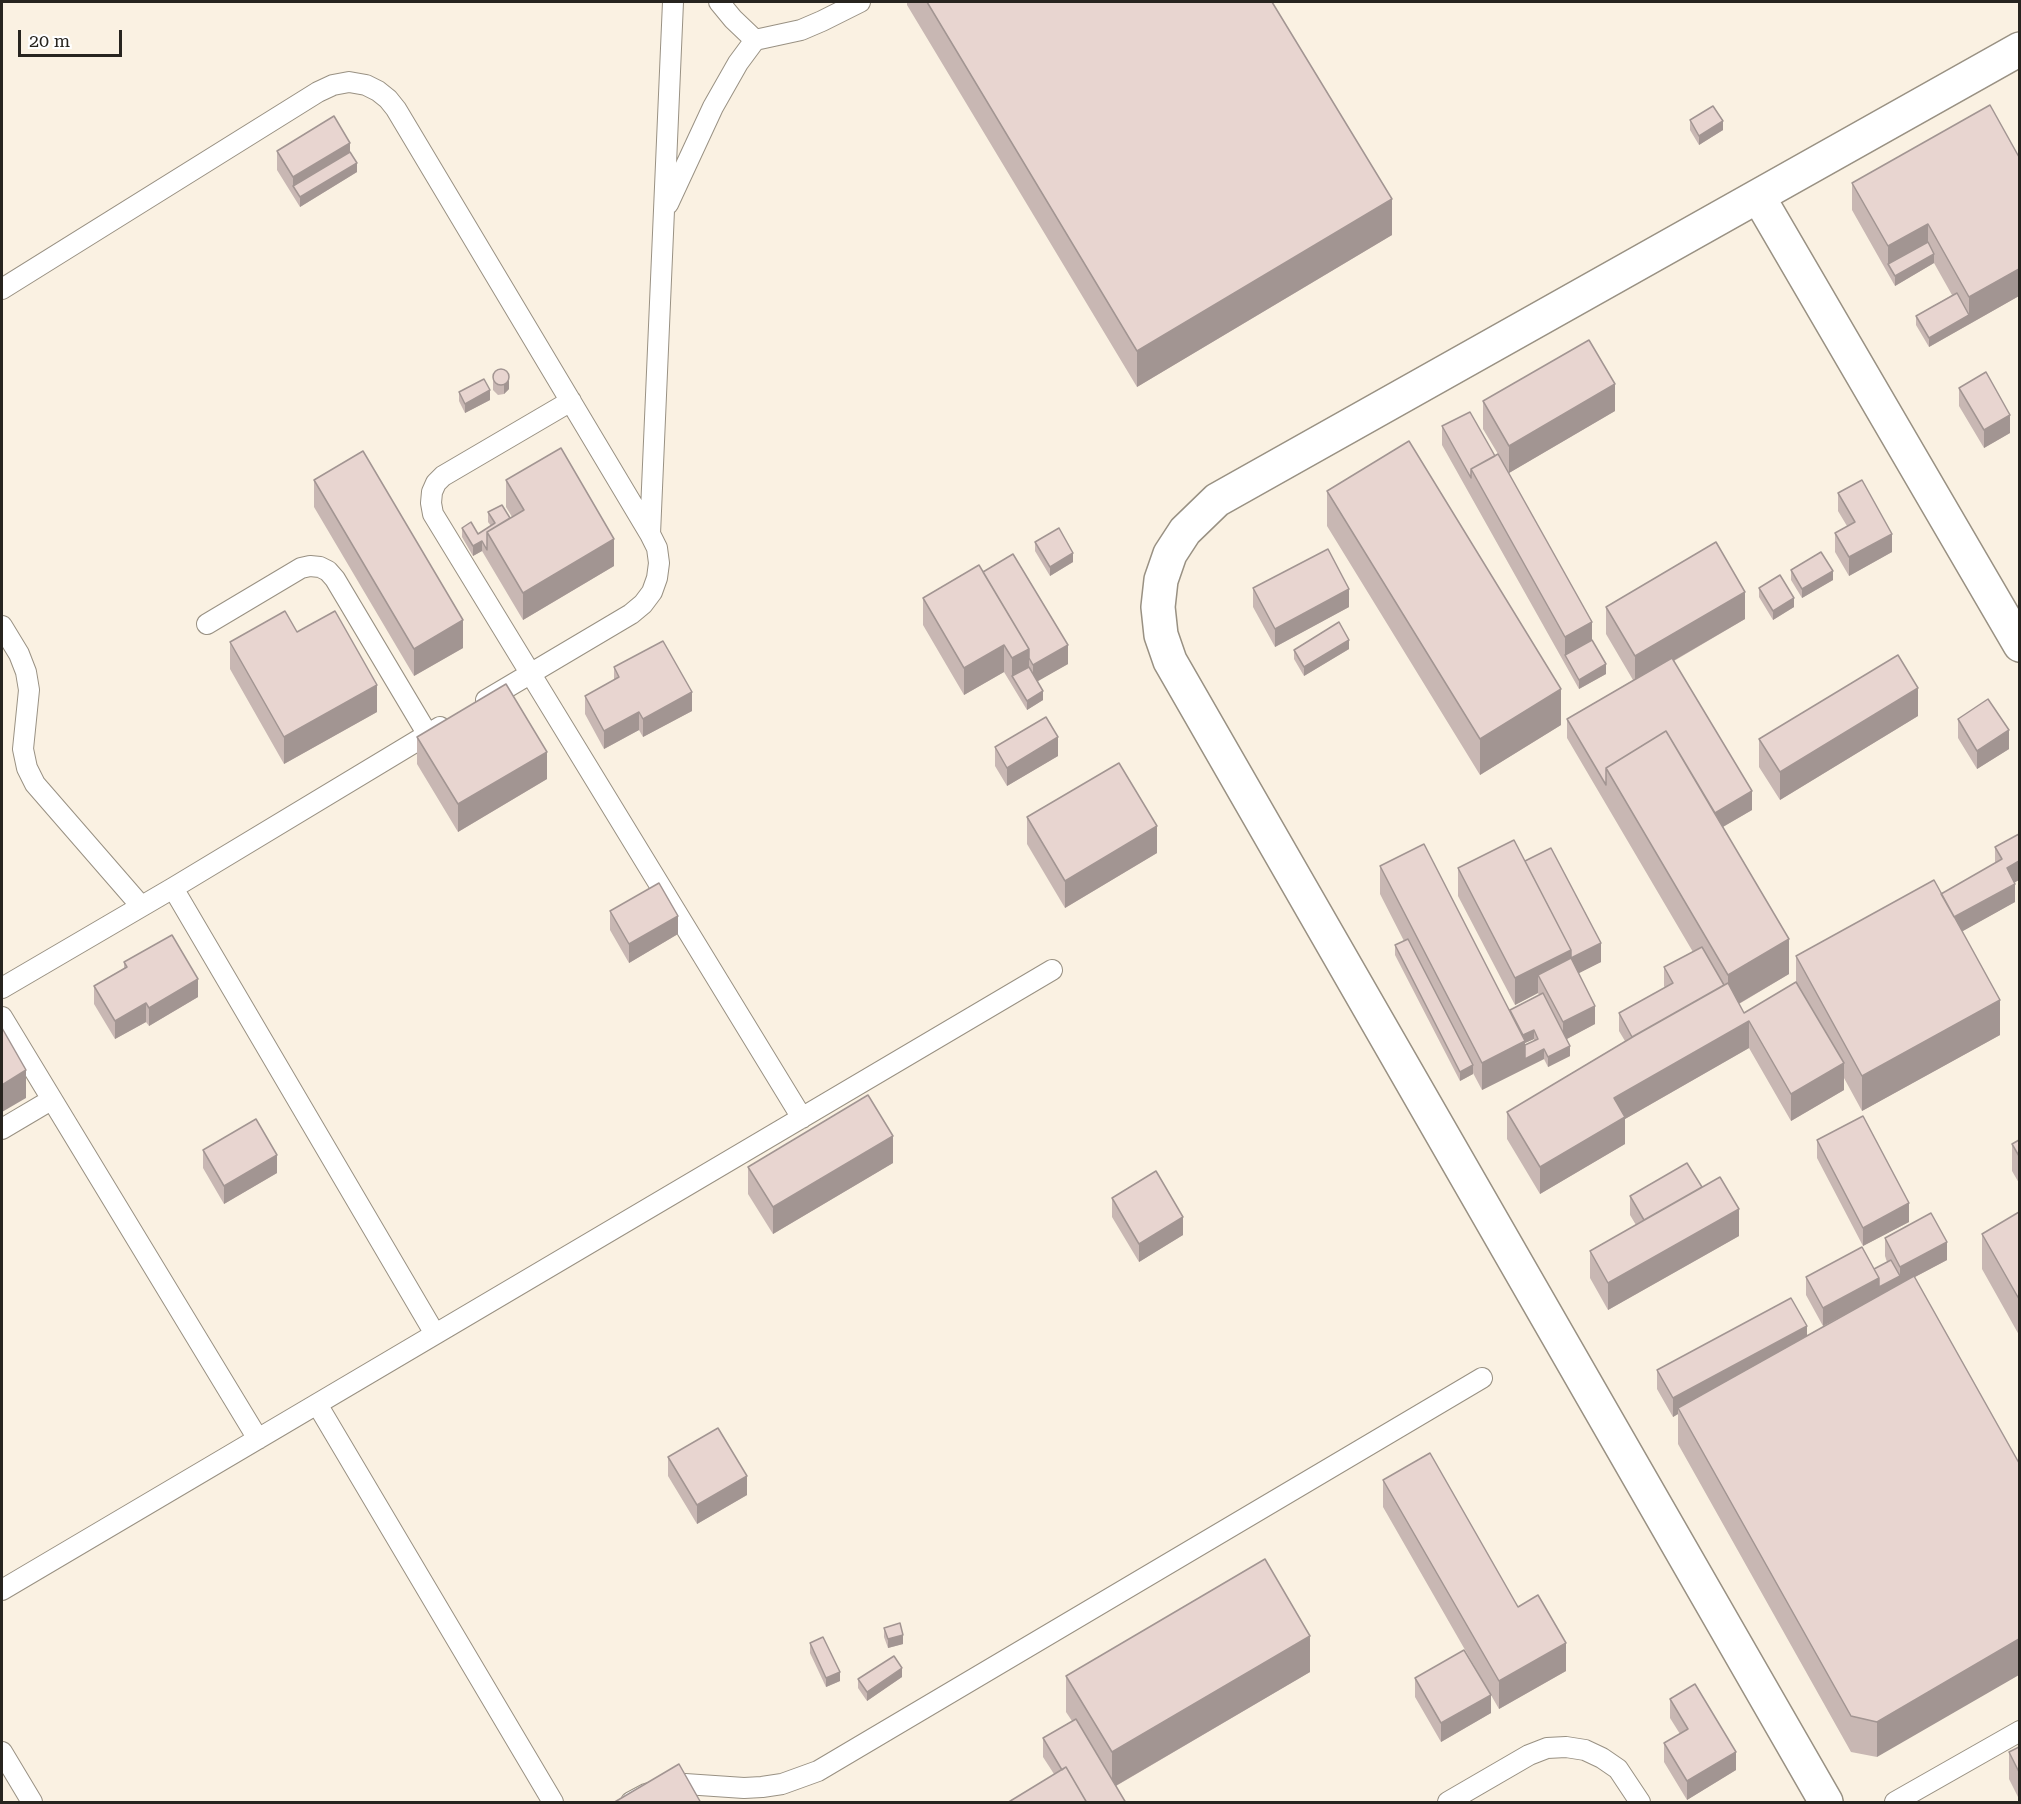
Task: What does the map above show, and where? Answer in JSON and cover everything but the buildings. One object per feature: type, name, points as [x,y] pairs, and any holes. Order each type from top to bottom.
[{"type":"street","points":[[1826,1803],[1170,661],[1161,635],[1158,608],[1161,580],[1170,554],[1185,531],[1217,500],[2019,49]]},
{"type":"street","points":[[1758,196],[2019,645]]},
{"type":"lane","points":[[650,534],[673,2]]},
{"type":"lane","points":[[719,2],[755,40]]},
{"type":"lane","points":[[663,215],[713,107],[738,63],[755,40],[801,30],[860,2]]},
{"type":"lane","points":[[2,289],[318,93],[333,85],[350,82],[366,85],[388,99],[396,110],[650,534],[657,548],[659,563],[652,592],[631,614],[2,988]]},
{"type":"lane","points":[[571,401],[443,476],[436,483],[432,492],[433,514],[802,1118]]},
{"type":"lane","points":[[207,624],[301,568],[320,567],[328,571],[335,579],[428,735]]},
{"type":"lane","points":[[2,626],[19,654],[26,672],[29,690],[23,749],[27,768],[35,784],[141,906]]},
{"type":"lane","points":[[173,888],[435,1334]]},
{"type":"lane","points":[[2,1590],[1052,970]]},
{"type":"lane","points":[[2,1017],[258,1439]]},
{"type":"lane","points":[[2,1129],[51,1100]]},
{"type":"lane","points":[[631,1803],[646,1794],[672,1786],[685,1784],[762,1787],[782,1784],[818,1770],[1482,1378]]},
{"type":"lane","points":[[317,1404],[553,1803]]},
{"type":"lane","points":[[1895,1803],[2019,1731]]},
{"type":"lane","points":[[1448,1803],[1529,1755],[1547,1748],[1566,1746],[1585,1750],[1617,1769],[1640,1803]]},
{"type":"lane","points":[[2,1752],[32,1803]]}]
